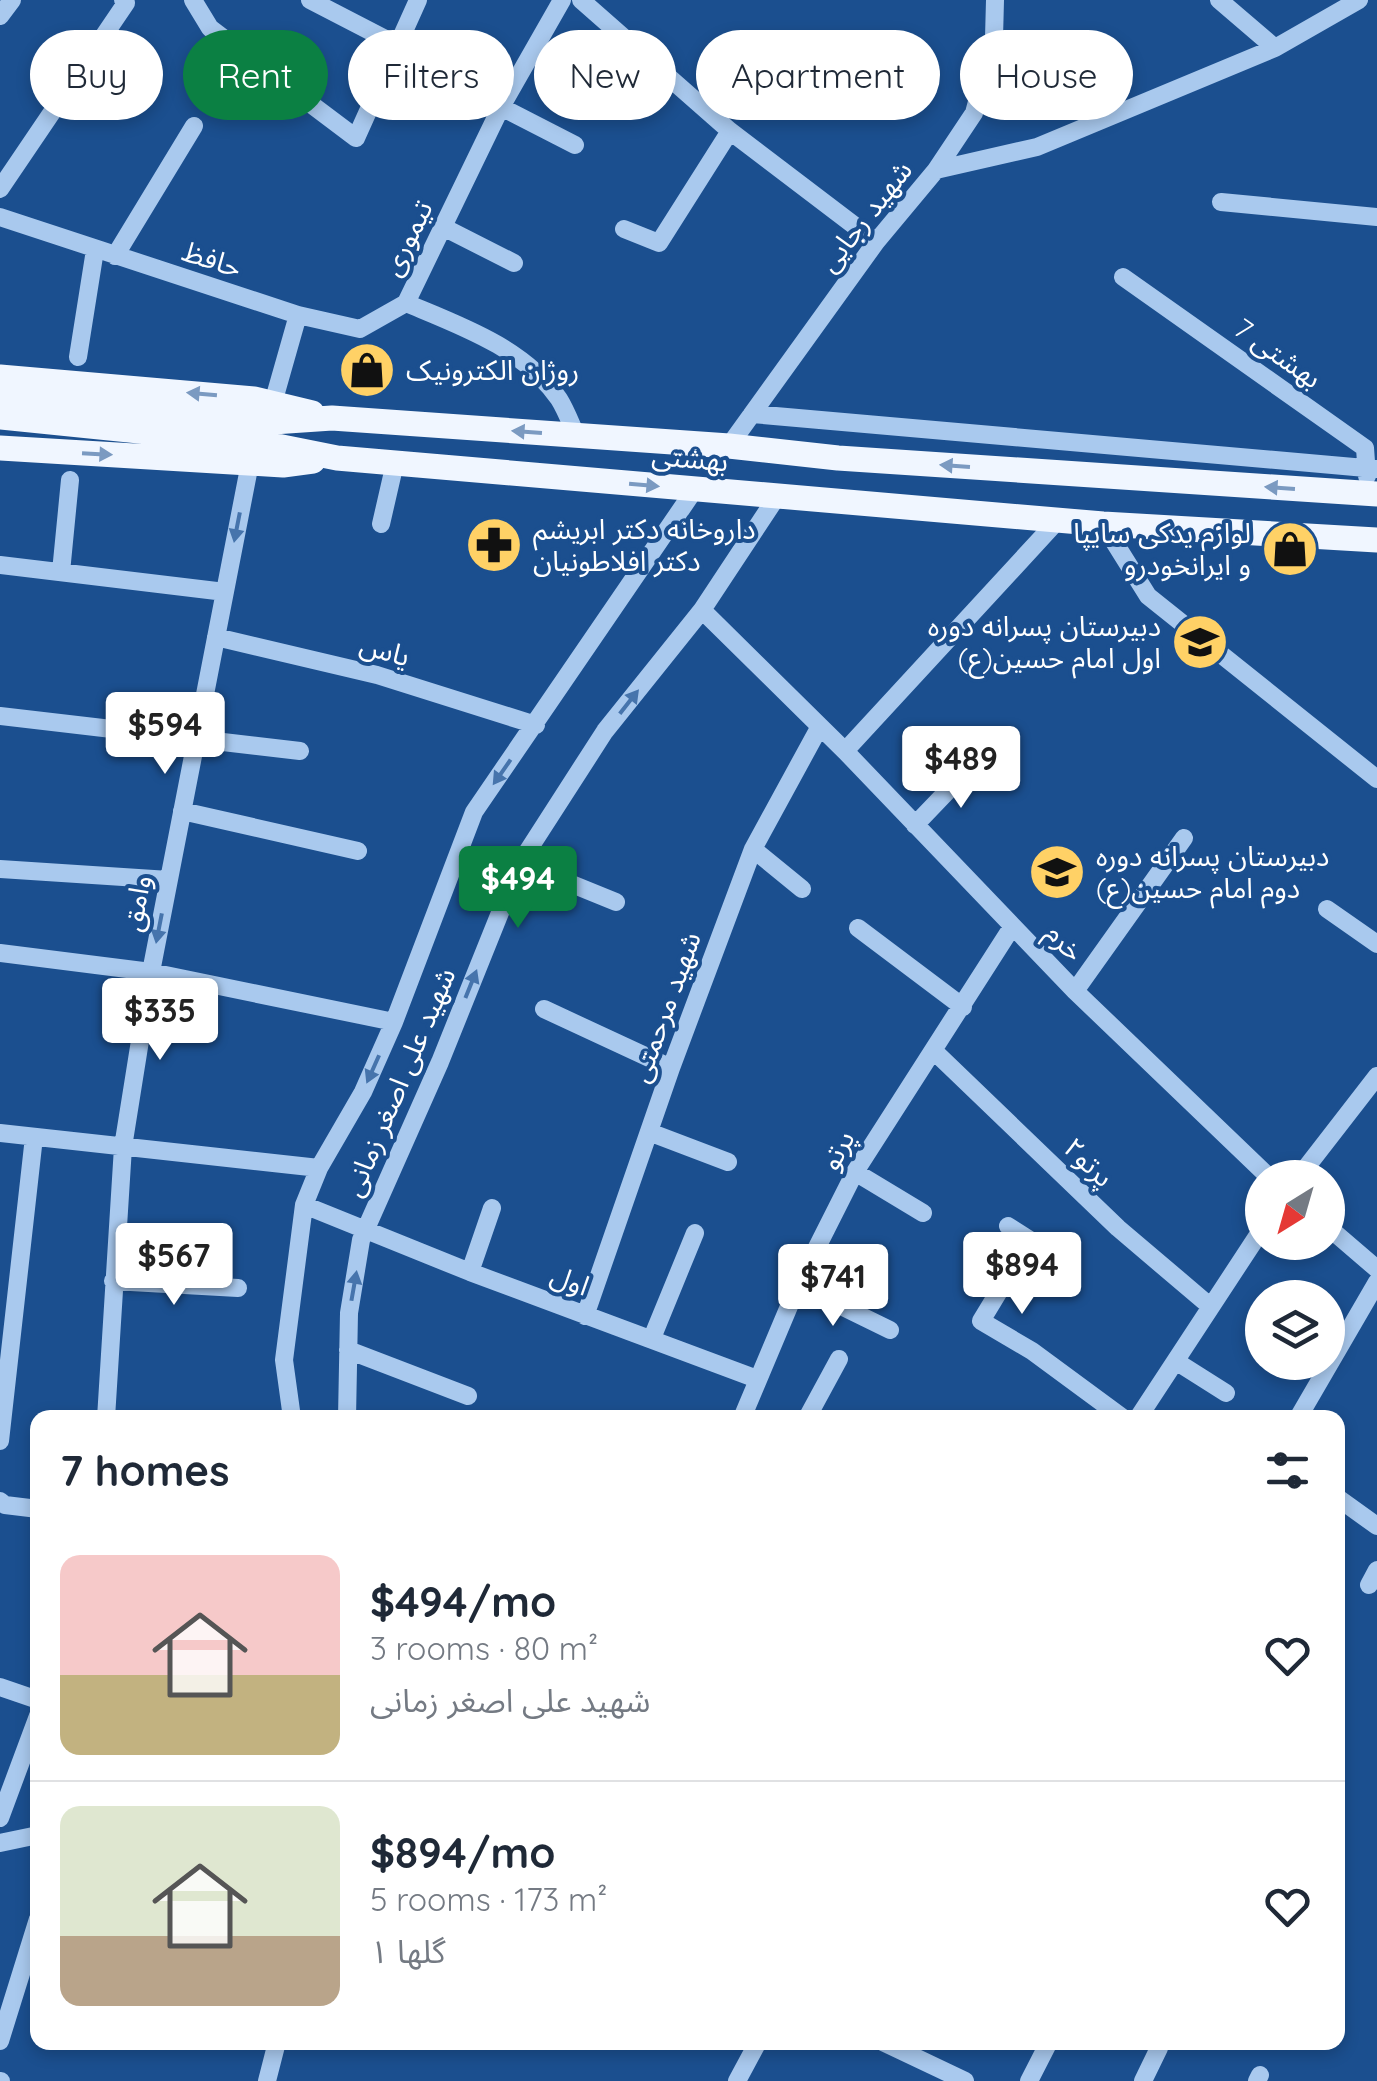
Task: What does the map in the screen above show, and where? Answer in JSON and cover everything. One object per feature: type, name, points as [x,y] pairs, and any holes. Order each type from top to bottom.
[{"type":"main road","points":[[0,377],[274,403],[332,418]]},
{"type":"main road","name":"بهشتی","points":[[0,398],[273,422],[332,418],[729,446],[838,458],[1372,481]]},
{"type":"main road","name":"بهشتی","points":[[0,417],[267,444],[337,458],[1103,524],[1377,540]]},
{"type":"main road","points":[[0,448],[283,464],[337,458]]},
{"type":"street","points":[[0,16],[12,0]]},
{"type":"street","points":[[0,189],[126,2],[123,0]]},
{"type":"street","points":[[193,0],[210,28],[356,138],[364,120]]},
{"type":"street","points":[[310,0],[368,30]]},
{"type":"street","points":[[404,30],[418,0]]},
{"type":"street","name":"تیموری","points":[[514,84],[562,0]]},
{"type":"street","points":[[580,0],[730,131],[876,242]]},
{"type":"street","name":"شهید رجایی","points":[[729,446],[876,242],[936,170],[974,113],[994,38],[994,0]]},
{"type":"street","points":[[1218,0],[1274,48]]},
{"type":"street","points":[[936,170],[1037,147],[1274,48],[1358,0]]},
{"type":"street","points":[[514,114],[575,145]]},
{"type":"street","name":"تیموری","points":[[495,120],[406,303],[476,332],[517,356],[558,399],[576,435]]},
{"type":"street","points":[[115,256],[194,126]]},
{"type":"street","points":[[624,229],[659,243],[730,131]]},
{"type":"street","points":[[1221,202],[1377,216]]},
{"type":"street","name":"حافظ","points":[[0,217],[298,315],[360,329],[406,303]]},
{"type":"street","points":[[442,227],[514,263]]},
{"type":"street","points":[[78,356],[95,250]]},
{"type":"street","name":"بهشتی 7","points":[[1122,278],[1366,448],[1372,481]]},
{"type":"street","points":[[274,403],[298,315]]},
{"type":"street","points":[[752,414],[1372,481]]},
{"type":"street","name":"وامق","points":[[107,1410],[122,1147],[151,972],[250,462]]},
{"type":"street","points":[[382,524],[395,463]]},
{"type":"street","points":[[61,572],[70,480]]},
{"type":"street","points":[[291,1410],[284,1360],[304,1205],[319,1168],[363,1092],[394,1022],[474,812],[695,489]]},
{"type":"street","name":"شهید علی اصغر زمانی","points":[[347,1410],[349,1314],[364,1230],[440,1062],[520,864],[605,731],[702,610],[778,495]]},
{"type":"street","points":[[845,751],[1059,519]]},
{"type":"street","points":[[1103,524],[1148,596],[1377,779]]},
{"type":"street","points":[[0,564],[225,592]]},
{"type":"street","name":"خرم","points":[[702,610],[845,751],[1075,991],[1251,1160]]},
{"type":"street","name":"یاس","points":[[216,636],[376,674],[536,725]]},
{"type":"street","points":[[0,716],[300,751]]},
{"type":"street","name":"شهید مرحمتی","points":[[585,1316],[753,848],[820,728]]},
{"type":"street","points":[[916,825],[982,755],[1006,777]]},
{"type":"street","points":[[182,811],[358,851]]},
{"type":"street","points":[[1075,991],[1184,838]]},
{"type":"street","points":[[753,848],[802,889]]},
{"type":"street","points":[[520,864],[616,902]]},
{"type":"street","points":[[0,868],[169,880]]},
{"type":"street","points":[[1327,908],[1377,944]]},
{"type":"street","name":"پرتو","points":[[745,1410],[798,1285],[855,1172],[1012,926]]},
{"type":"street","points":[[858,928],[962,1007]]},
{"type":"street","points":[[0,953],[151,972],[394,1022]]},
{"type":"street","points":[[544,1009],[671,1068]]},
{"type":"street","name":"پرتو۲","points":[[934,1052],[1118,1228],[1211,1307]]},
{"type":"street","points":[[1312,1160],[1377,1076]]},
{"type":"street","points":[[648,1132],[728,1162]]},
{"type":"street","points":[[0,1134],[319,1168]]},
{"type":"street","points":[[0,1441],[34,1137]]},
{"type":"street","points":[[855,1172],[923,1213]]},
{"type":"street","name":"اول","points":[[304,1205],[470,1272],[757,1379]]},
{"type":"street","points":[[470,1272],[492,1208]]},
{"type":"street","points":[[1008,1226],[1030,1240],[981,1321],[1032,1351],[1112,1410]]},
{"type":"street","points":[[652,1338],[694,1233]]},
{"type":"street","points":[[1345,1242],[1377,1269]]},
{"type":"street","points":[[1144,1410],[1245,1255]]},
{"type":"street","points":[[113,1282],[238,1288]]},
{"type":"street","points":[[1303,1410],[1377,1282]]},
{"type":"street","points":[[798,1285],[890,1330]]},
{"type":"street","points":[[348,1350],[468,1396]]},
{"type":"street","points":[[811,1410],[839,1359]]},
{"type":"street","points":[[1177,1362],[1226,1393]]},
{"type":"street","points":[[0,1501],[30,1508]]},
{"type":"street","points":[[1345,1503],[1377,1526]]},
{"type":"street","points":[[0,1687],[30,1697]]},
{"type":"street","points":[[3,1806],[29,1765]]},
{"type":"street","points":[[0,1843],[30,1837]]},
{"type":"street","points":[[0,2041],[30,1945]]},
{"type":"street","points":[[267,2081],[275,2050]]},
{"type":"street","points":[[738,2081],[754,2050]]},
{"type":"street","points":[[900,2050],[965,2081]]},
{"type":"street","points":[[1029,2081],[1044,2050]]},
{"type":"street","points":[[1143,2081],[1158,2050]]},
{"type":"place","name":"روژان الکترونیک","points":[[367,370]]},
{"type":"place","name":"داروخانه دکتر ابریشم دکتر افلاطونیان","points":[[494,545]]},
{"type":"place","name":"لوازم یدکی سایپا و ایرانخودرو","points":[[1290,549]]},
{"type":"place","name":"دبیرستان پسرانه دوره اول امام حسین(ع)","points":[[1200,642]]},
{"type":"place","name":"دبیرستان پسرانه دوره دوم امام حسین(ع)","points":[[1057,872]]}]
